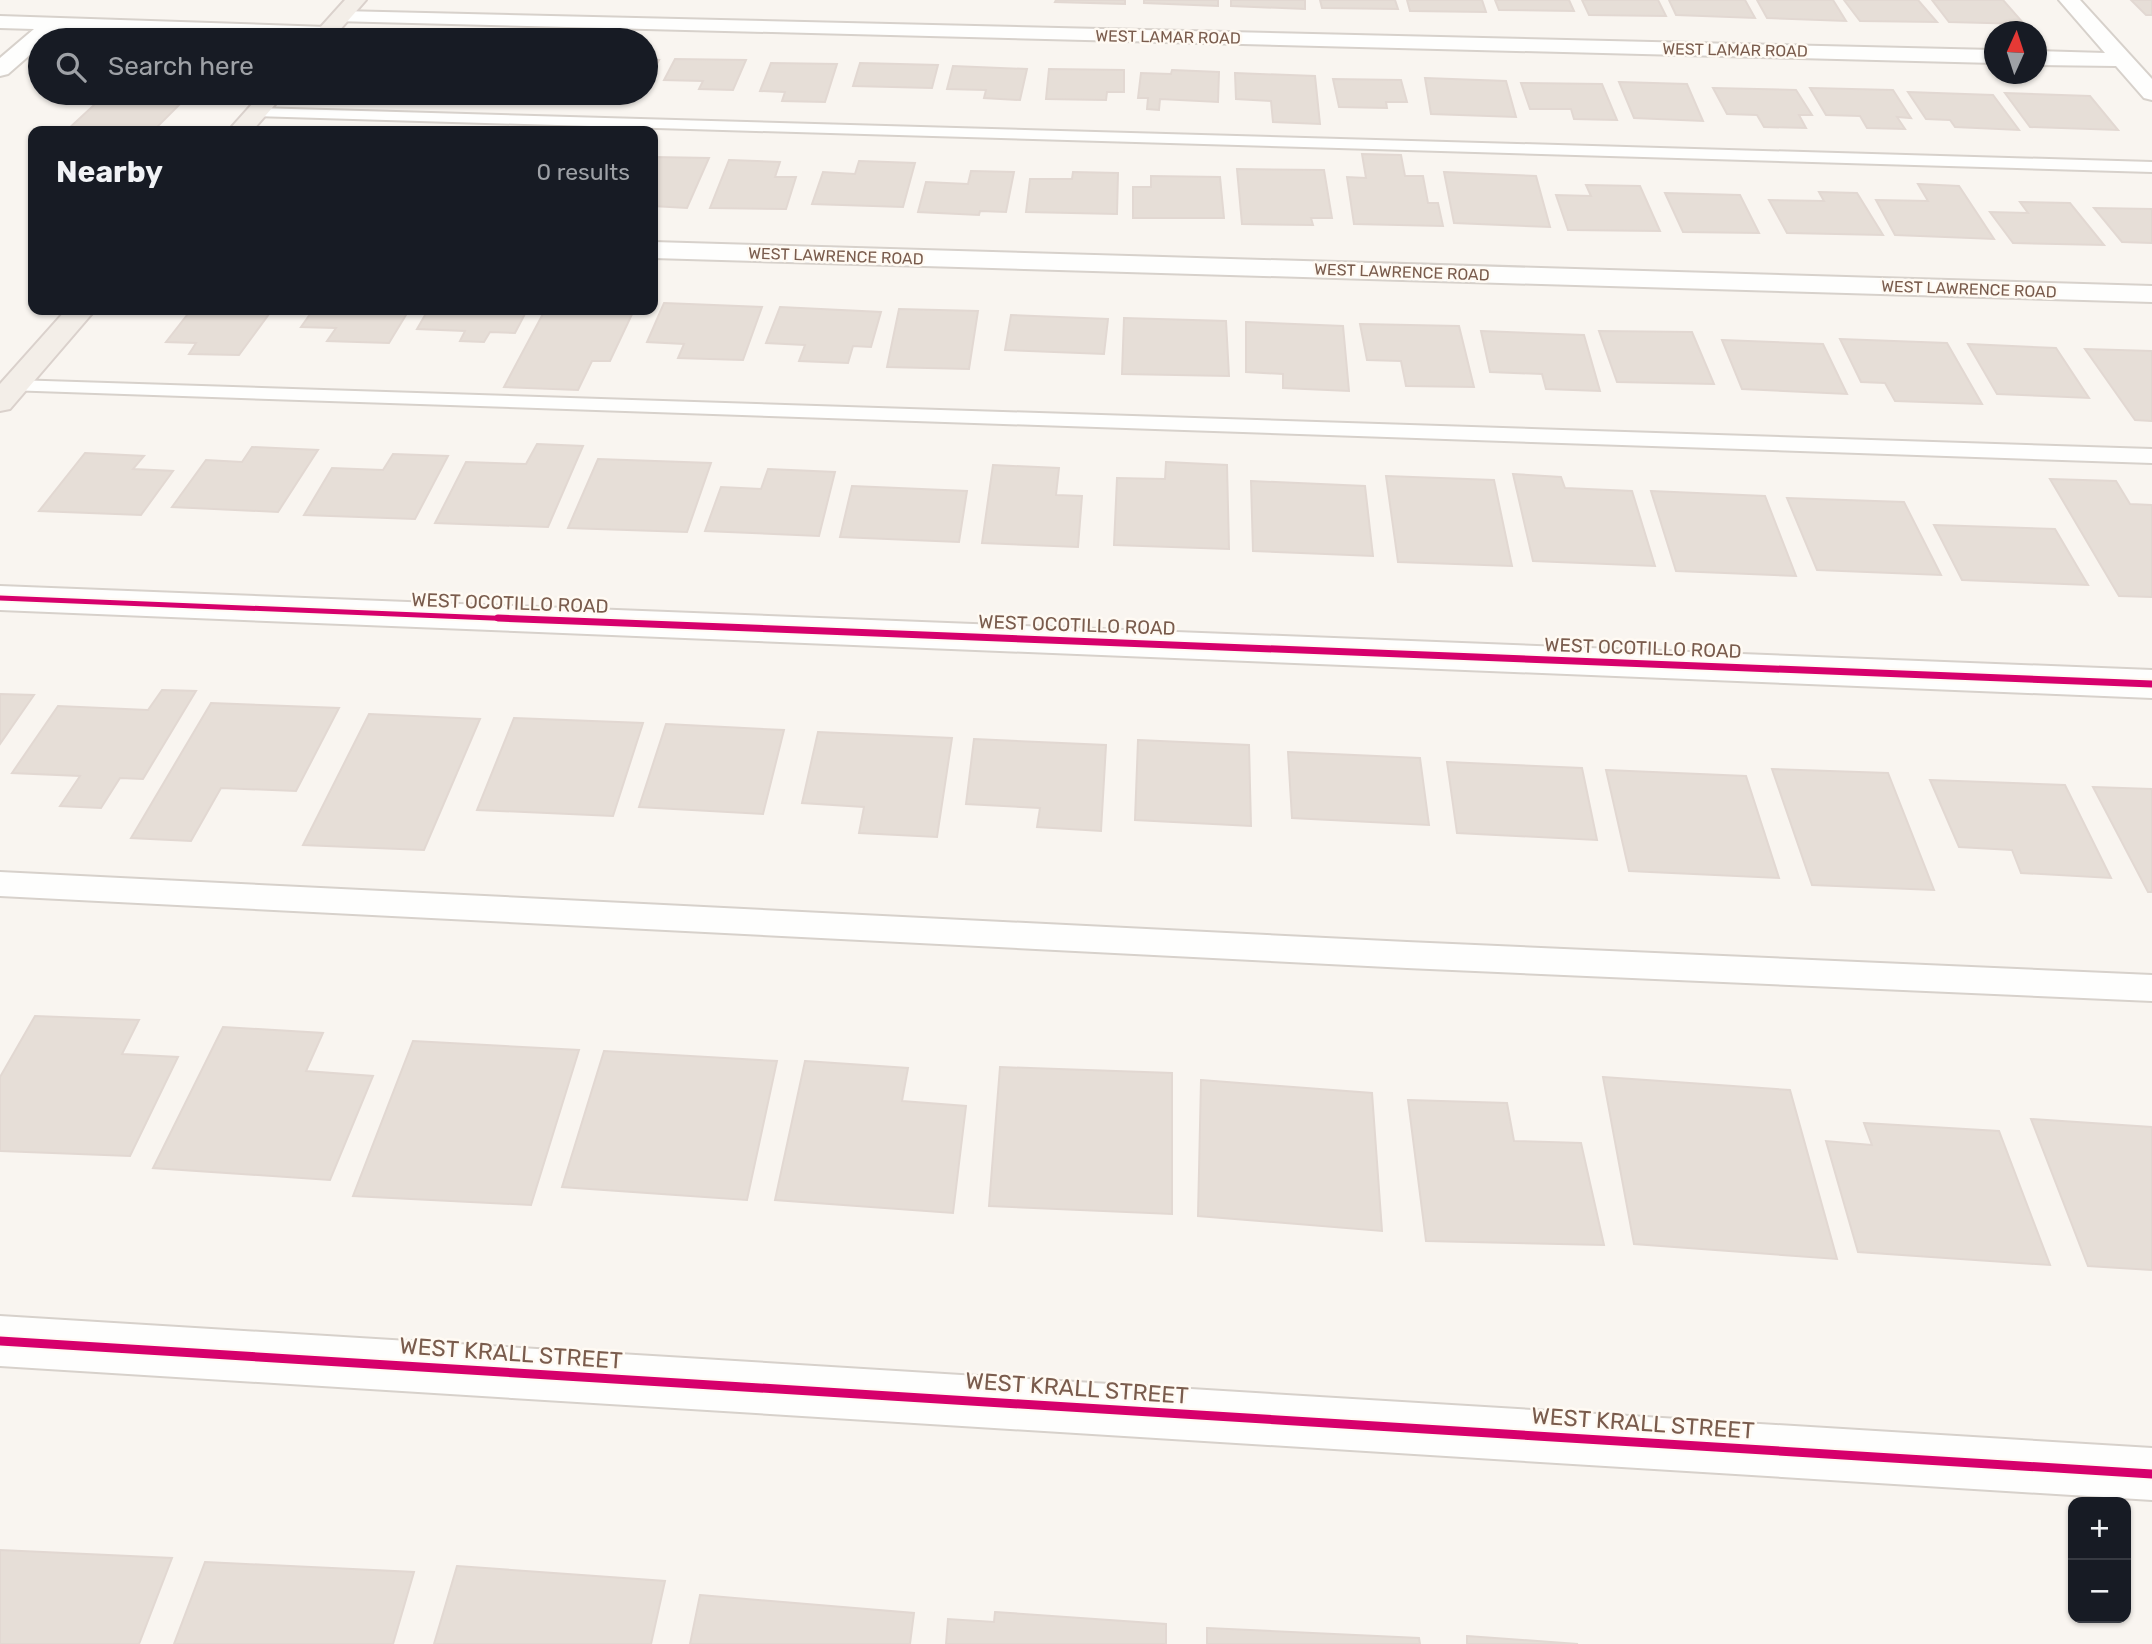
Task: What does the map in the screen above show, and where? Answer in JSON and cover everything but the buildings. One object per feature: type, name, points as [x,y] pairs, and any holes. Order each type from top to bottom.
[{"type":"main road","points":[[331,28],[356,0]]},
{"type":"main road","points":[[244,126],[263,105]]},
{"type":"main road","points":[[7,394],[77,315]]},
{"type":"street","points":[[2070,0],[2120,60],[2152,93]]},
{"type":"street","name":"WEST LAMAR ROAD","points":[[0,22],[237,28]]},
{"type":"street","points":[[49,28],[54,24]]},
{"type":"street","name":"WEST LAMAR ROAD","points":[[658,35],[1984,57]]},
{"type":"street","points":[[0,69],[28,46]]},
{"type":"street","points":[[2047,58],[2120,60]]},
{"type":"street","name":"WEST LAWRENCE ROAD","points":[[658,250],[2152,295]]},
{"type":"street","name":"WEST OCOTILLO ROAD","points":[[0,598],[2152,684]]},
{"type":"street","name":"WEST KRALL STREET","points":[[0,1341],[2152,1474]]},
{"type":"lane","points":[[256,113],[2152,167]]},
{"type":"lane","points":[[7,394],[2152,457]]},
{"type":"lane","points":[[0,884],[1365,953],[2152,988]]},
{"type":"cycle path","points":[[0,598],[2152,684]]},
{"type":"cycle path","points":[[0,1341],[2152,1474]]}]
